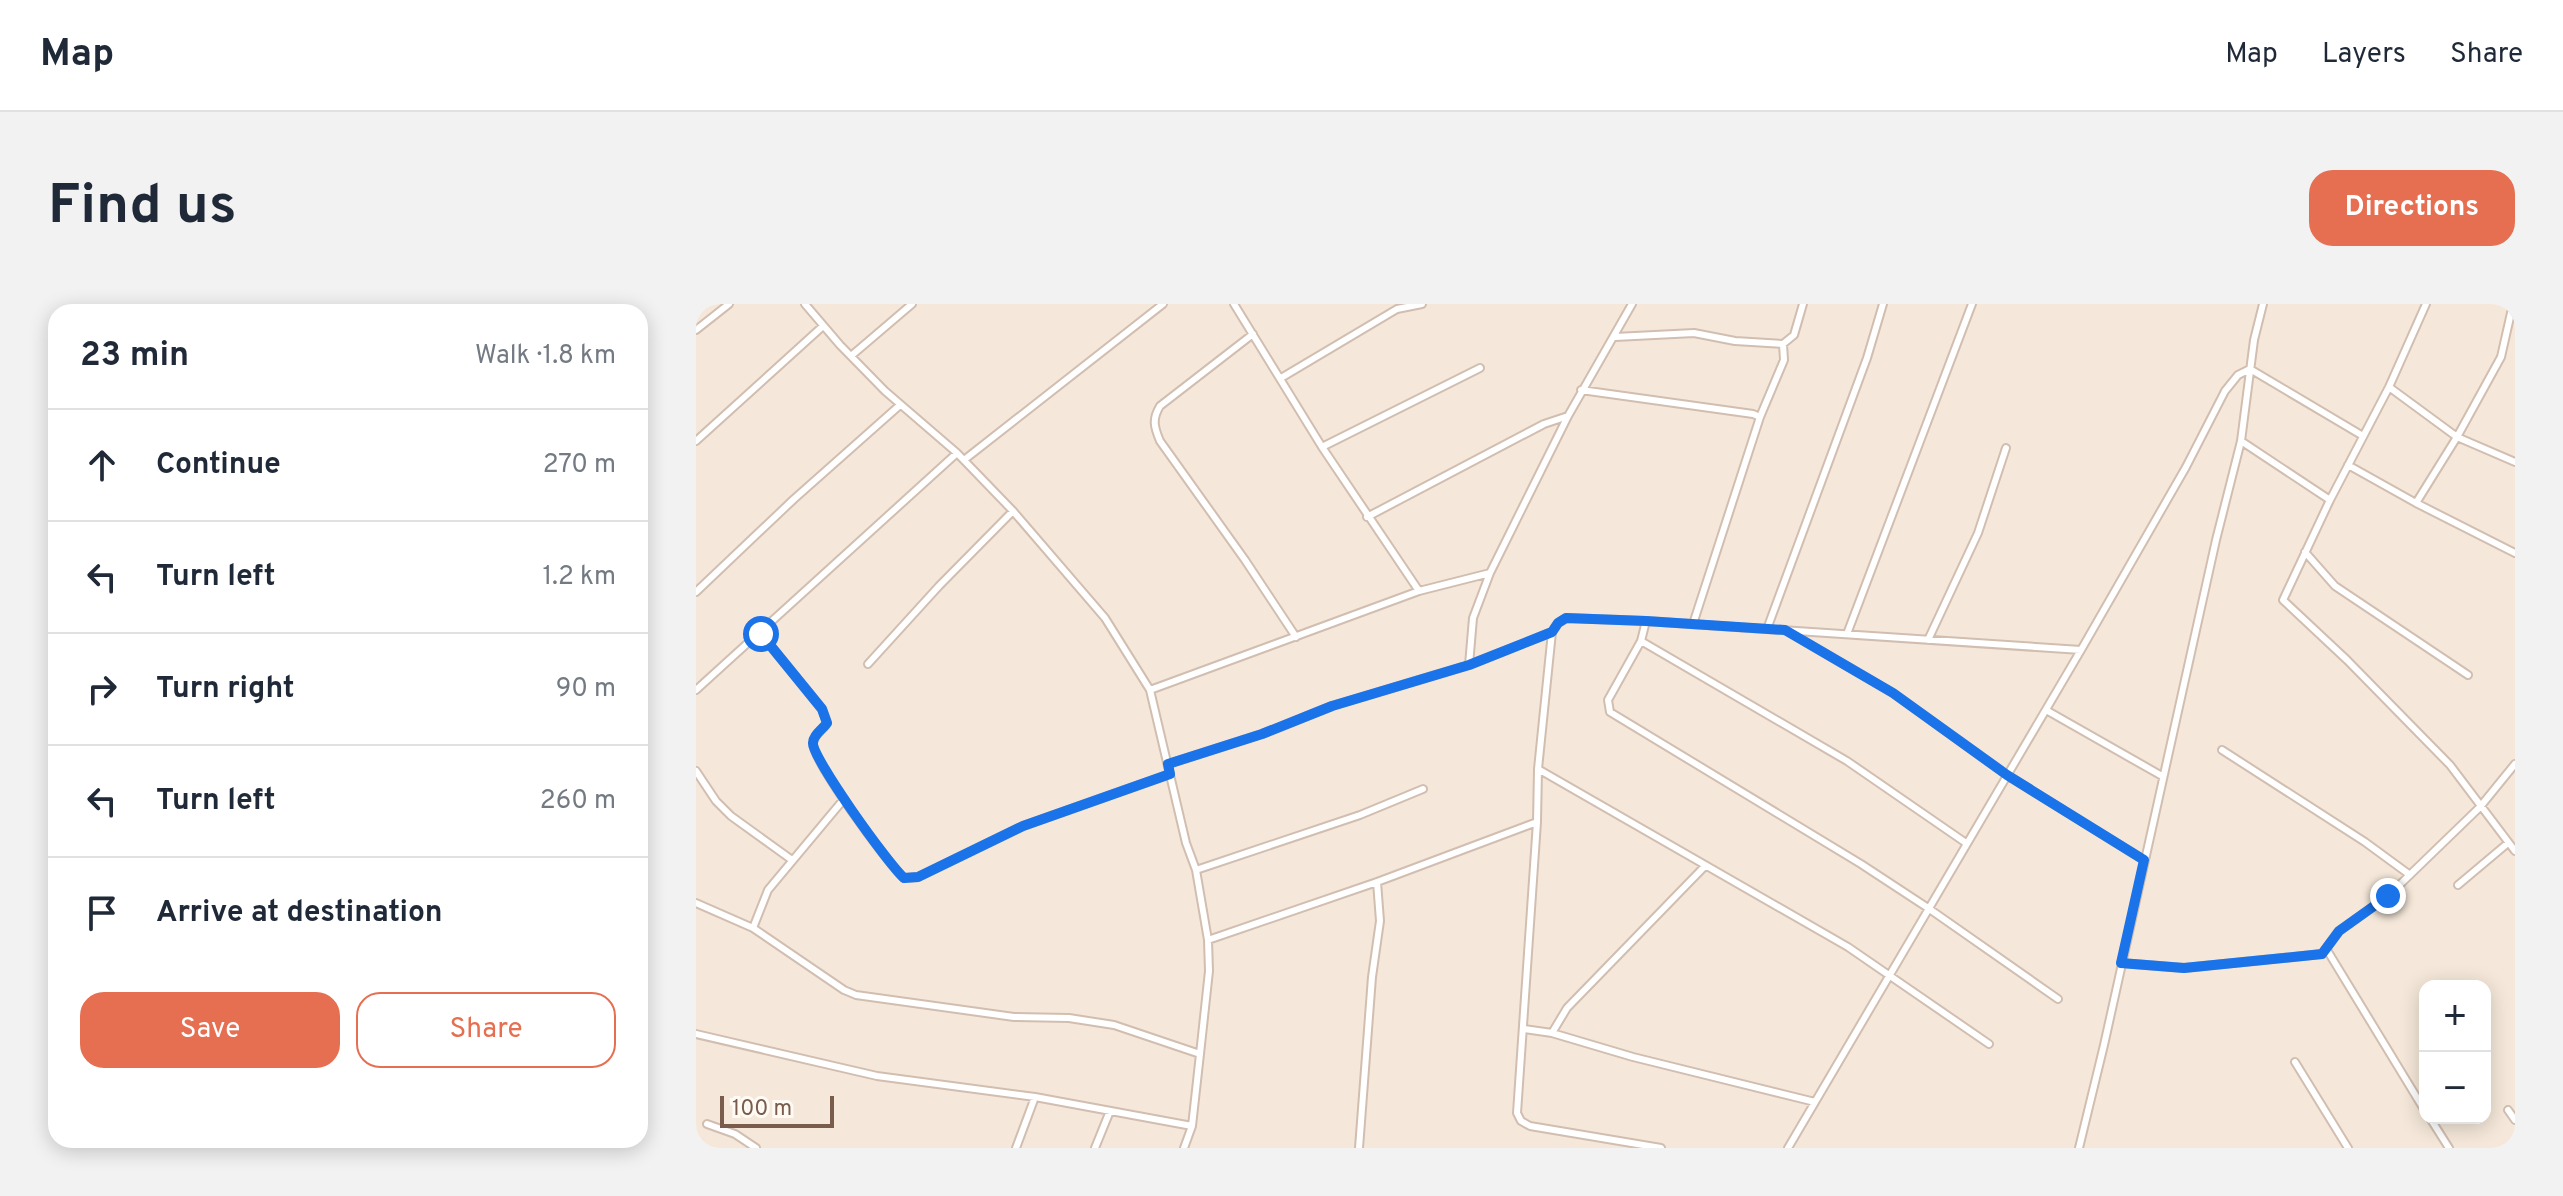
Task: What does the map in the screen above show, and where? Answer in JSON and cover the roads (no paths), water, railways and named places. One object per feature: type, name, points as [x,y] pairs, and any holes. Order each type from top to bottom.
[{"type":"street","points":[[696,330],[729,304]]},
{"type":"street","points":[[805,304],[900,405],[957,453],[1013,511],[1105,618],[1150,690],[1196,870],[1208,940],[1209,971],[1192,1126],[1184,1148]]},
{"type":"street","points":[[851,356],[912,304]]},
{"type":"street","points":[[964,460],[1163,304]]},
{"type":"street","points":[[1234,304],[1367,517],[1419,591]]},
{"type":"street","points":[[1281,378],[1397,307],[1422,304]]},
{"type":"street","points":[[1469,665],[1473,618],[1490,573],[1581,390],[1632,304]]},
{"type":"street","points":[[1615,337],[1694,333],[1735,341],[1783,344],[1794,335],[1803,304]]},
{"type":"street","points":[[1767,629],[1867,358],[1883,304]]},
{"type":"street","points":[[1847,634],[1972,304]]},
{"type":"street","points":[[2079,1148],[2241,441],[2250,369],[2263,304]]},
{"type":"street","points":[[2426,304],[2389,387],[2330,500],[2283,600],[2450,765],[2515,851]]},
{"type":"street","points":[[2416,503],[2501,357],[2513,304]]},
{"type":"street","points":[[696,441],[823,326]]},
{"type":"street","points":[[1253,334],[1160,406],[1154,416],[1155,427],[1160,441],[1296,637]]},
{"type":"street","points":[[1693,624],[1760,417],[1784,360],[1783,344]]},
{"type":"street","points":[[1322,447],[1480,368]]},
{"type":"street","points":[[2250,369],[2363,436]]},
{"type":"street","points":[[1788,1148],[2081,650],[2186,467],[2225,391],[2238,375],[2250,369]]},
{"type":"street","points":[[2389,387],[2457,437],[2515,462]]},
{"type":"street","points":[[1581,390],[1760,417]]},
{"type":"street","points":[[696,592],[900,405]]},
{"type":"street","points":[[1367,517],[1544,424],[1568,416]]},
{"type":"street","points":[[2241,441],[2330,500]]},
{"type":"street","points":[[1928,640],[1978,533],[2006,448]]},
{"type":"street","points":[[696,690],[957,453]]},
{"type":"street","points":[[2348,465],[2515,553]]},
{"type":"street","points":[[868,664],[1013,511]]},
{"type":"street","points":[[2305,552],[2335,586],[2468,675]]},
{"type":"street","points":[[1150,690],[1419,591],[1490,573]]},
{"type":"street","points":[[1661,1148],[1530,1126],[1521,1121],[1517,1113],[1538,769],[1552,632],[1558,623],[1566,618],[1646,621],[2081,650]]},
{"type":"street","points":[[1646,621],[1641,641],[1608,700],[1610,712],[1928,908],[2058,999]]},
{"type":"street","points":[[1785,630],[1893,693],[2007,775],[2144,860]]},
{"type":"street","points":[[1168,764],[1262,734],[1332,706],[1469,665],[1552,632]]},
{"type":"street","points":[[761,634],[826,717],[827,723],[815,736],[813,747],[844,799],[904,878],[910,879],[1023,826],[1170,774]]},
{"type":"street","points":[[1641,641],[1847,761],[1966,843]]},
{"type":"street","points":[[2046,710],[2162,776]]},
{"type":"street","points":[[2222,750],[2365,842],[2410,875]]},
{"type":"street","points":[[2121,963],[2184,968],[2314,956],[2327,950],[2339,931],[2388,896],[2480,807],[2515,764]]},
{"type":"street","points":[[1538,769],[1848,947],[1989,1044]]},
{"type":"street","points":[[696,771],[716,801],[731,816],[792,860]]},
{"type":"street","points":[[1196,870],[1360,815],[1423,789]]},
{"type":"street","points":[[753,928],[768,890],[844,799]]},
{"type":"street","points":[[1208,940],[1377,882],[1537,822]]},
{"type":"street","points":[[2458,885],[2508,843]]},
{"type":"street","points":[[1552,1033],[1567,1008],[1705,866]]},
{"type":"street","points":[[1359,1148],[1372,977],[1380,921],[1377,882]]},
{"type":"street","points":[[696,904],[753,928],[856,995],[1014,1017],[1069,1018],[1114,1025],[1200,1054]]},
{"type":"street","points":[[2327,950],[2419,1101]]},
{"type":"street","points":[[1524,1029],[1552,1033],[1633,1057],[1815,1102]]},
{"type":"street","points":[[696,1034],[877,1076],[1035,1097],[1192,1126]]},
{"type":"street","points":[[2295,1062],[2348,1148]]},
{"type":"street","points":[[1016,1148],[1035,1097]]},
{"type":"street","points":[[2508,1110],[2515,1120]]},
{"type":"street","points":[[1095,1148],[1110,1111]]},
{"type":"street","points":[[707,1124],[735,1134],[756,1148]]},
{"type":"street","points":[[2434,1124],[2449,1148]]}]
